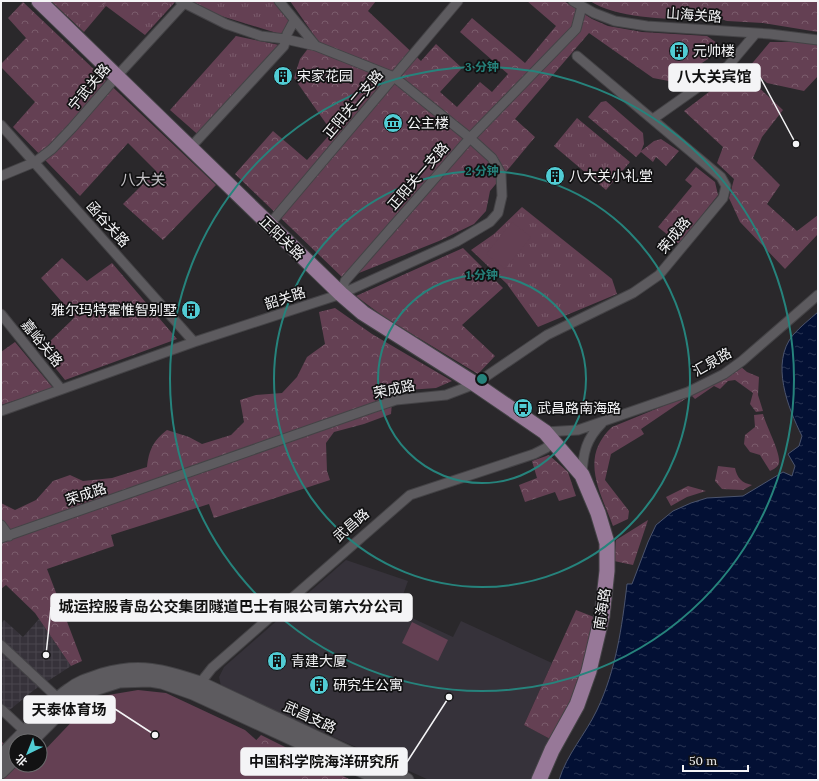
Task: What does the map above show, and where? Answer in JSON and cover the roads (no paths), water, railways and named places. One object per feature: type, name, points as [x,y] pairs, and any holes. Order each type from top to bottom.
[{"type":"main road","name":"正阳关路","points":[[39,1],[269,225],[363,313],[475,384],[550,436]]},
{"type":"main road","name":"南海路","points":[[539,780],[552,750],[577,705],[589,671],[602,616],[607,572],[607,543],[598,513],[582,475],[550,436]]},
{"type":"street","points":[[279,1],[316,46]]},
{"type":"street","name":"正阳关二支路","points":[[269,225],[458,1]]},
{"type":"street","name":"山海关路","points":[[573,1],[594,13],[615,21],[648,26],[756,33],[818,40]]},
{"type":"street","name":"宁武关路","points":[[1,176],[35,162],[52,149],[183,2]]},
{"type":"street","name":"韶关路","points":[[1,411],[194,342],[341,294],[456,242],[490,222],[498,212],[502,196],[501,174],[492,158],[479,148],[470,138],[394,77],[316,46],[285,39],[261,36],[226,24],[183,2]]},
{"type":"street","name":"正阳关一支路","points":[[341,294],[345,280],[470,138],[576,28],[582,6]]},
{"type":"street","points":[[190,148],[284,46],[285,39],[294,20]]},
{"type":"street","points":[[577,56],[652,119],[728,66],[756,33]]},
{"type":"street","name":"荣成路","points":[[5,537],[396,400],[446,395],[475,384],[547,335],[633,294],[659,275],[723,198],[726,186],[721,176],[652,119]]},
{"type":"street","name":"函谷关路","points":[[1,125],[194,342]]},
{"type":"street","name":"汇泉路","points":[[550,436],[578,430],[688,392],[724,374],[742,361],[818,295]]},
{"type":"street","name":"嘉峪关路","points":[[1,314],[61,389]]},
{"type":"street","points":[[582,475],[583,456],[592,433],[602,422]]},
{"type":"street","name":"武昌路","points":[[196,688],[212,668],[410,494],[534,454],[546,448],[550,436]]},
{"type":"street","points":[[1,525],[5,537]]},
{"type":"street","points":[[1,645],[62,702]]},
{"type":"street","points":[[30,733],[84,681],[127,669],[153,669],[168,672],[196,688]]},
{"type":"street","name":"武昌支路","points":[[196,688],[390,777],[407,780]]},
{"type":"street","points":[[1,709],[19,733]]},
{"type":"water","points":[[818,312],[818,780],[559,780],[571,753],[592,719],[604,695],[614,664],[627,584],[632,584],[656,525],[673,511],[691,503],[707,498],[743,496],[783,472],[792,476],[795,466],[788,454],[799,446],[802,436],[787,399],[782,372],[783,359],[786,346],[793,335]]},
{"type":"place","name":"元帅楼","points":[[679,51]]},
{"type":"place","name":"宋家花园","points":[[283,76]]},
{"type":"place","name":"公主楼","points":[[393,123]]},
{"type":"place","name":"八大关宾馆","points":[[796,144]]},
{"type":"place","name":"八大关小礼堂","points":[[555,176]]},
{"type":"place","name":"雅尔玛特霍惟智别墅","points":[[191,310]]},
{"type":"place","name":"武昌路南海路","points":[[523,408]]},
{"type":"place","name":"城运控股青岛公交集团隧道巴士有限公司第六分公司","points":[[46,655]]},
{"type":"place","name":"青建大厦","points":[[277,661]]},
{"type":"place","name":"研究生公寓","points":[[319,685]]},
{"type":"place","name":"中国科学院海洋研究所","points":[[449,697]]},
{"type":"place","name":"天泰体育场","points":[[155,735]]},
{"type":"district","name":"八大关","points":[[143,180]]}]
